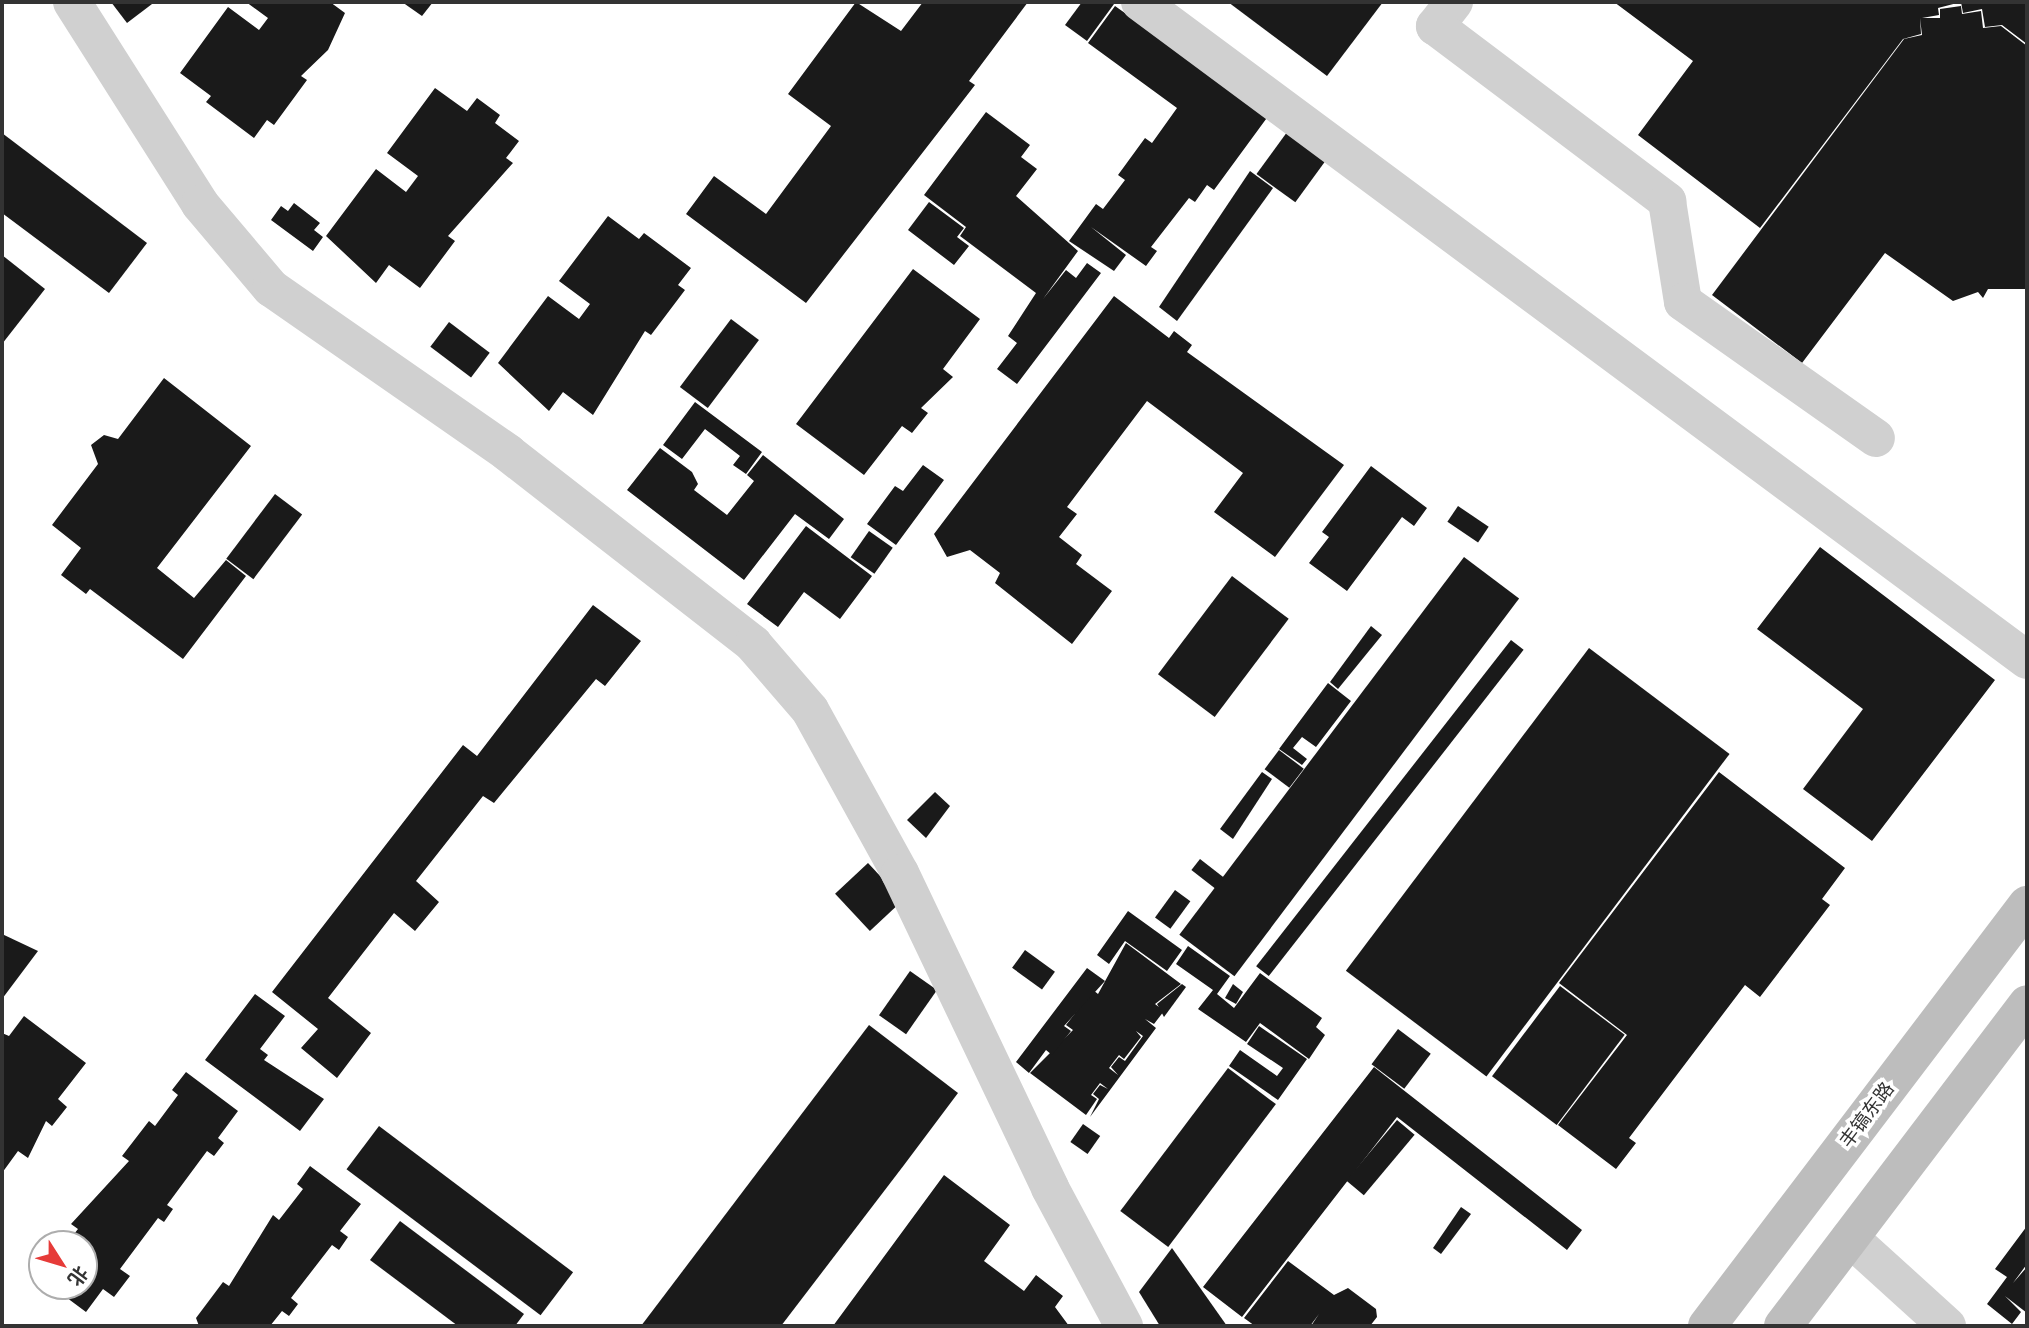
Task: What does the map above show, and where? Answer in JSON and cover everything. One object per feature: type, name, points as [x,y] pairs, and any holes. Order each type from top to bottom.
[{"type":"main road","name":"丰镐东路","points":[[1707,1326],[2027,905]]},
{"type":"main road","points":[[1783,1326],[2027,1004]]},
{"type":"street","points":[[72,2],[200,204],[271,288],[508,453],[753,644],[810,710],[900,873],[1050,1188],[1124,1326]]},
{"type":"street","points":[[1140,2],[2027,660]]},
{"type":"street","points":[[1454,2],[1435,26],[1667,201],[1683,302],[1876,438]]},
{"type":"street","points":[[1850,1238],[1947,1326]]},
{"type":"building","points":[[111,2],[150,2],[152,4],[127,23]]},
{"type":"building","points":[[246,2],[330,2],[345,13],[328,50],[301,76],[307,80],[274,125],[267,120],[254,138],[206,102],[211,96],[180,73],[228,7],[259,30],[268,18]]},
{"type":"building","points":[[402,2],[433,2],[422,16]]},
{"type":"building","points":[[856,2],[901,31],[923,2],[1028,2],[969,81],[975,85],[806,303],[686,214],[714,176],[766,214],[831,126],[788,94]]},
{"type":"building","points":[[1082,2],[1114,4],[1087,41],[1065,25]]},
{"type":"building","points":[[1228,2],[1383,2],[1327,76]]},
{"type":"building","points":[[1614,2],[1961,2],[1938,8],[1939,15],[1922,18],[1940,18],[1940,9],[1961,6],[1962,14],[1981,11],[1983,28],[2001,26],[2027,46],[2027,289],[1988,289],[1983,298],[1978,292],[1953,301],[1885,253],[1802,363],[1712,295],[1904,39],[1922,35],[1920,18],[1921,34],[1903,39],[1760,228],[1638,135],[1693,61]]},
{"type":"building","points":[[1961,2],[2027,2],[2027,44],[2002,25],[1985,27],[1982,9],[1963,13]]},
{"type":"building","points":[[1115,6],[1269,115],[1214,190],[1207,185],[1195,202],[1189,198],[1151,247],[1157,251],[1146,266],[1091,227],[1126,255],[1114,271],[1069,241],[1096,204],[1103,209],[1125,180],[1118,175],[1145,138],[1152,143],[1177,108],[1088,43]]},
{"type":"building","points":[[435,88],[467,111],[477,98],[500,115],[495,123],[519,141],[506,158],[513,163],[448,236],[455,241],[420,288],[389,265],[376,283],[326,236],[376,169],[406,192],[418,176],[387,153]]},
{"type":"building","points":[[986,112],[1030,145],[1021,157],[1037,169],[1016,196],[1078,251],[1043,299],[1066,270],[1076,278],[1087,263],[1101,273],[1017,384],[997,369],[1017,343],[1008,336],[1036,293],[960,236],[966,227],[924,195]]},
{"type":"building","points":[[1290,128],[1329,156],[1295,202],[1256,174]]},
{"type":"building","points":[[2,133],[147,243],[109,293],[2,213]]},
{"type":"building","points":[[1250,171],[1273,188],[1177,321],[1159,307]]},
{"type":"building","points":[[929,202],[964,228],[957,237],[969,246],[954,265],[908,230]]},
{"type":"building","points":[[294,203],[320,223],[314,230],[323,237],[313,251],[271,220],[281,206],[288,211]]},
{"type":"building","points":[[608,216],[639,239],[644,233],[691,268],[678,285],[685,290],[651,335],[645,331],[593,415],[563,392],[549,411],[498,363],[548,296],[579,319],[590,304],[559,281]]},
{"type":"building","points":[[2,255],[45,289],[2,344]]},
{"type":"building","points":[[913,269],[980,319],[943,369],[953,377],[921,408],[928,413],[912,433],[902,426],[864,475],[796,424]]},
{"type":"building","points":[[1114,296],[1169,338],[1174,331],[1192,345],[1187,352],[1344,465],[1275,557],[1214,512],[1243,473],[1147,401],[1067,507],[1077,514],[1059,537],[1082,555],[1076,564],[1112,591],[1072,644],[995,583],[1000,573],[970,550],[947,557],[934,534]]},
{"type":"building","points":[[731,319],[759,340],[708,408],[680,387]]},
{"type":"building","points":[[449,322],[490,353],[471,377],[430,347]]},
{"type":"building","points":[[164,378],[251,446],[157,568],[194,598],[226,560],[246,576],[183,659],[90,589],[86,594],[61,575],[81,548],[52,525],[98,464],[91,445],[104,435],[118,439]]},
{"type":"building","points":[[695,402],[762,452],[746,474],[733,465],[740,456],[705,429],[682,459],[663,445]]},
{"type":"building","points":[[660,448],[692,472],[698,484],[694,490],[727,515],[754,481],[747,475],[763,455],[844,519],[829,539],[795,514],[744,580],[627,490]]},
{"type":"building","points":[[923,465],[944,480],[896,545],[867,524],[895,486],[903,491]]},
{"type":"building","points":[[1371,466],[1427,508],[1414,526],[1402,517],[1347,591],[1309,563],[1329,537],[1322,532]]},
{"type":"building","points":[[275,494],[302,514],[253,579],[226,559]]},
{"type":"building","points":[[1458,506],[1489,527],[1478,542],[1447,522]]},
{"type":"building","points":[[806,526],[872,576],[840,619],[804,592],[778,627],[747,604]]},
{"type":"building","points":[[869,531],[893,548],[874,574],[851,557]]},
{"type":"building","points":[[1820,547],[1995,680],[1872,841],[1803,789],[1863,709],[1757,629]]},
{"type":"building","points":[[1464,557],[1519,599],[1234,976],[1179,935]]},
{"type":"building","points":[[1232,576],[1289,619],[1215,717],[1158,674]]},
{"type":"building","points":[[593,605],[641,641],[605,686],[596,679],[494,803],[483,796],[416,881],[439,902],[415,931],[394,913],[328,998],[371,1033],[337,1078],[301,1048],[318,1029],[272,992],[463,745],[477,756]]},
{"type":"building","points":[[1371,626],[1382,635],[1338,689],[1330,682]]},
{"type":"building","points":[[1511,640],[1524,650],[1269,976],[1256,966]]},
{"type":"building","points":[[1589,648],[1730,754],[1486,1077],[1346,971]]},
{"type":"building","points":[[1328,683],[1351,701],[1316,747],[1302,737],[1293,748],[1307,759],[1302,765],[1279,749]]},
{"type":"building","points":[[1279,750],[1304,769],[1289,788],[1265,769]]},
{"type":"building","points":[[1262,772],[1272,779],[1233,839],[1220,829]]},
{"type":"building","points":[[1719,772],[1845,868],[1822,899],[1830,905],[1760,997],[1745,985],[1629,1138],[1636,1143],[1616,1169],[1558,1125],[1627,1035],[1559,983]]},
{"type":"building","points":[[935,792],[950,806],[926,838],[907,820]]},
{"type":"building","points":[[1200,859],[1224,878],[1216,889],[1191,870]]},
{"type":"building","points":[[868,863],[903,900],[870,931],[835,894]]},
{"type":"building","points":[[1175,890],[1190,901],[1170,929],[1155,918]]},
{"type":"building","points":[[1128,911],[1182,950],[1167,971],[1125,941],[1109,964],[1097,955]]},
{"type":"building","points":[[2,934],[38,951],[2,999]]},
{"type":"building","points":[[1126,943],[1181,984],[1155,1004],[1164,1011],[1154,1024],[1145,1019],[1156,1028],[1090,1117],[1099,1099],[1093,1094],[1100,1085],[1108,1089],[1100,1083],[1091,1095],[1097,1099],[1086,1115],[1030,1073],[1073,1030],[1066,1025],[1093,990],[1098,994]],"holes":[[[1136,1031],[1143,1036],[1125,1061],[1119,1057],[1111,1067],[1118,1075],[1109,1068],[1119,1055],[1124,1059],[1141,1037]]]},
{"type":"building","points":[[1188,946],[1230,976],[1217,994],[1234,1008],[1260,973],[1322,1018],[1316,1027],[1325,1035],[1309,1059],[1260,1023],[1246,1042],[1198,1009],[1213,990],[1176,964]]},
{"type":"building","points":[[1025,950],[1055,972],[1042,990],[1012,968]]},
{"type":"building","points":[[1087,968],[1105,981],[1064,1026],[1071,1031],[1052,1055],[1046,1050],[1029,1073],[1016,1062]]},
{"type":"building","points":[[910,971],[937,990],[906,1034],[879,1015]]},
{"type":"building","points":[[1182,984],[1186,987],[1164,1017],[1157,1004]]},
{"type":"building","points":[[1233,984],[1243,992],[1236,1004],[1225,998]]},
{"type":"building","points":[[1560,986],[1625,1035],[1557,1125],[1492,1076]]},
{"type":"building","points":[[255,994],[285,1016],[260,1049],[268,1055],[264,1060],[324,1099],[300,1131],[205,1060]]},
{"type":"building","points":[[24,1016],[86,1063],[58,1099],[67,1107],[52,1126],[46,1121],[28,1158],[18,1151],[2,1173],[2,1033],[9,1036]]},
{"type":"building","points":[[869,1025],[958,1093],[904,1165],[781,1326],[641,1326]]},
{"type":"building","points":[[1259,1026],[1307,1059],[1278,1100],[1229,1066],[1240,1050],[1277,1076],[1283,1068],[1247,1044]]},
{"type":"building","points":[[1398,1029],[1431,1054],[1404,1089],[1372,1064]]},
{"type":"building","points":[[1374,1067],[1582,1230],[1567,1250],[1397,1117],[1242,1317],[1203,1287]]},
{"type":"building","points":[[1228,1068],[1276,1104],[1168,1247],[1120,1211]]},
{"type":"building","points":[[186,1072],[238,1111],[218,1138],[224,1143],[214,1156],[207,1151],[167,1205],[173,1209],[164,1222],[158,1218],[120,1269],[130,1276],[114,1297],[103,1289],[98,1296],[98,1230],[77,1230],[71,1224],[129,1161],[122,1156],[149,1121],[155,1126],[178,1095],[172,1090]]},
{"type":"building","points":[[1397,1120],[1415,1135],[1364,1195],[1346,1181]]},
{"type":"building","points":[[1083,1124],[1100,1136],[1088,1154],[1070,1142]]},
{"type":"building","points":[[379,1126],[573,1272],[541,1315],[347,1169]]},
{"type":"building","points":[[310,1166],[361,1204],[340,1231],[348,1237],[339,1250],[332,1245],[291,1298],[298,1304],[289,1316],[282,1311],[270,1326],[199,1326],[196,1318],[223,1282],[229,1286],[273,1215],[279,1220],[303,1189],[297,1184]]},
{"type":"building","points":[[944,1175],[1010,1225],[984,1261],[1024,1291],[1036,1275],[1063,1296],[1055,1307],[1069,1326],[833,1326]]},
{"type":"building","points":[[1461,1207],[1471,1214],[1441,1254],[1433,1248]]},
{"type":"building","points":[[400,1221],[524,1314],[515,1326],[458,1326],[370,1260]]},
{"type":"building","points":[[2027,1226],[2027,1264],[2013,1283],[2027,1267],[2027,1313],[2005,1296],[2021,1312],[2012,1324],[1987,1304],[2007,1277],[1995,1269]]},
{"type":"building","points":[[1172,1248],[1227,1326],[1160,1326],[1139,1292]]},
{"type":"building","points":[[1288,1261],[1334,1295],[1348,1288],[1376,1309],[1377,1317],[1370,1326],[1311,1326],[1319,1314],[1310,1326],[1255,1326],[1244,1318]]},
{"type":"building","points":[[70,1300],[95,1300],[86,1312]]}]
